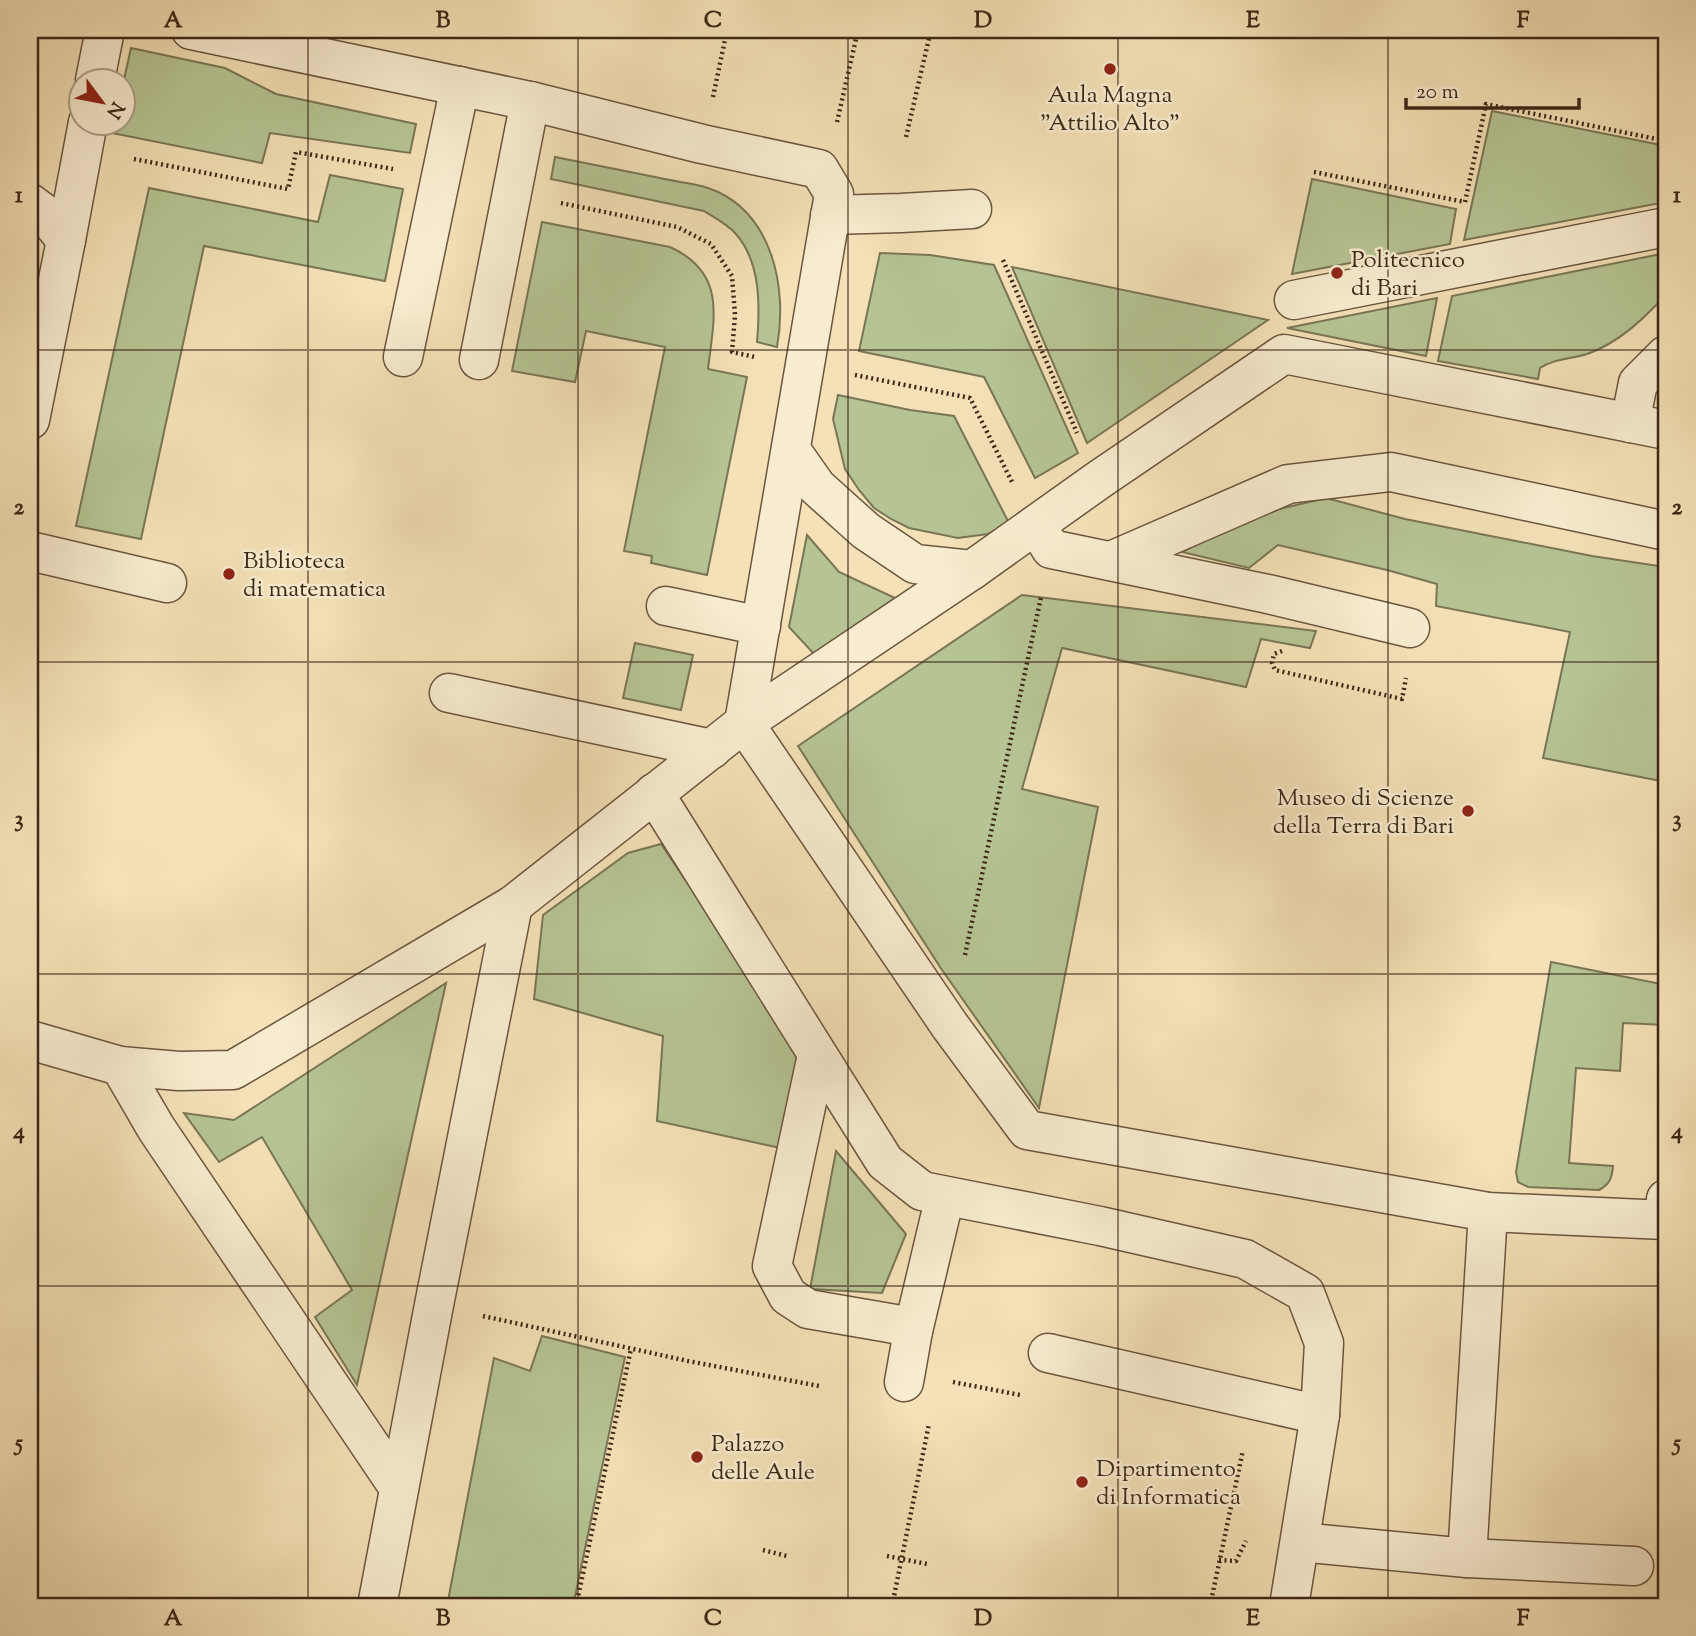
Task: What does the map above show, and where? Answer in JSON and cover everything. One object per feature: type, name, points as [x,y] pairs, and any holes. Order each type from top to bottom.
[{"type":"street","points":[[98,66],[105,30]]},
{"type":"street","points":[[191,30],[530,101],[702,144],[819,169],[834,194],[744,723],[950,1026],[1027,1130],[1488,1212],[1665,1220],[1666,1199]]},
{"type":"street","points":[[403,357],[460,86]]},
{"type":"street","points":[[479,360],[530,101]]},
{"type":"street","points":[[30,420],[85,136]]},
{"type":"street","points":[[30,203],[45,214],[66,240]]},
{"type":"street","points":[[830,215],[972,209]]},
{"type":"street","points":[[1294,300],[1666,227]]},
{"type":"street","points":[[30,1040],[120,1066],[179,1071],[233,1070],[513,905],[744,723],[972,570],[1044,537],[1111,472],[1284,354],[1648,426],[1638,383],[1666,355]]},
{"type":"street","points":[[791,450],[817,487],[866,531],[915,564],[972,570]]},
{"type":"street","points":[[1111,561],[1288,484],[1391,472],[1666,531]]},
{"type":"street","points":[[1044,537],[1111,561],[1268,594],[1410,628]]},
{"type":"street","points":[[30,551],[167,583]]},
{"type":"street","points":[[666,606],[761,626]]},
{"type":"street","points":[[449,694],[712,749]]},
{"type":"street","points":[[654,793],[885,1162],[922,1191],[1100,1226],[1245,1259],[1305,1293],[1324,1343],[1320,1415],[1289,1606]]},
{"type":"street","points":[[377,1606],[513,905]]},
{"type":"street","points":[[817,1055],[772,1266],[788,1296],[808,1309],[895,1324],[914,1331]]},
{"type":"street","points":[[120,1066],[156,1128],[400,1488]]},
{"type":"street","points":[[904,1382],[945,1196]]},
{"type":"street","points":[[1468,1558],[1488,1212]]},
{"type":"street","points":[[1048,1353],[1320,1415]]},
{"type":"street","points":[[1300,1542],[1468,1558],[1634,1566]]},
{"type":"path","points":[[702,144],[727,30]]},
{"type":"path","points":[[837,122],[858,30]]},
{"type":"path","points":[[906,136],[931,30]]},
{"type":"path","points":[[1314,172],[1465,202],[1486,104],[1666,141]]},
{"type":"path","points":[[134,159],[288,189],[296,152],[406,171]]},
{"type":"path","points":[[559,202],[677,227],[712,244],[732,276],[735,315],[732,352],[763,359]]},
{"type":"path","points":[[1003,260],[1077,433]]},
{"type":"path","points":[[847,373],[970,398],[1014,485]]},
{"type":"path","points":[[950,1026],[1044,537]]},
{"type":"path","points":[[1290,652],[1283,650],[1274,654],[1272,663],[1275,670],[1402,699],[1406,675]]},
{"type":"path","points":[[434,1306],[819,1386]]},
{"type":"path","points":[[576,1606],[585,1579],[631,1349]]},
{"type":"path","points":[[951,1382],[1032,1398]]},
{"type":"path","points":[[892,1606],[930,1418]]},
{"type":"path","points":[[1210,1606],[1245,1440]]},
{"type":"path","points":[[1219,1560],[1236,1561],[1247,1540]]},
{"type":"path","points":[[763,1550],[787,1556]]},
{"type":"path","points":[[887,1556],[927,1564]]},
{"type":"green space","points":[[131,48],[225,68],[276,94],[416,124],[410,153],[270,133],[262,163],[127,136],[136,136],[136,66],[127,66]]},
{"type":"green space","points":[[1492,111],[1666,146],[1666,202],[1464,240]]},
{"type":"green space","points":[[555,157],[702,186],[730,199],[747,214],[761,232],[771,253],[780,300],[777,347],[757,342],[758,300],[754,271],[744,245],[729,227],[704,211],[551,179]]},
{"type":"green space","points":[[330,175],[403,189],[385,281],[204,246],[141,539],[76,526],[149,188],[318,222]]},
{"type":"green space","points":[[1312,179],[1456,209],[1450,244],[1292,274]]},
{"type":"green space","points":[[542,222],[670,247],[701,270],[709,284],[714,315],[708,369],[747,377],[707,575],[651,563],[652,556],[624,551],[665,347],[586,331],[575,382],[512,371]]},
{"type":"green space","points":[[880,253],[930,255],[994,265],[1078,453],[1035,478],[984,377],[859,351]]},
{"type":"green space","points":[[1666,253],[1666,295],[1648,313],[1610,344],[1540,368],[1538,379],[1438,361],[1452,296]]},
{"type":"green space","points":[[1012,267],[1268,320],[1087,443]]},
{"type":"green space","points":[[1437,298],[1426,356],[1287,328]]},
{"type":"green space","points":[[838,395],[954,416],[1009,523],[988,534],[958,538],[909,528],[874,508],[845,469],[833,419]]},
{"type":"green space","points":[[1326,498],[1405,519],[1592,556],[1666,567],[1666,782],[1543,758],[1570,632],[1436,606],[1437,584],[1278,545],[1249,568],[1182,552],[1254,515]]},
{"type":"green space","points":[[807,535],[839,572],[895,598],[814,654],[789,627]]},
{"type":"green space","points":[[1022,595],[1316,631],[1310,648],[1261,639],[1246,687],[1062,648],[1022,789],[1098,807],[1039,1108],[940,967],[798,746]]},
{"type":"green space","points":[[635,643],[693,655],[681,710],[623,698]]},
{"type":"green space","points":[[661,844],[805,1055],[785,1149],[657,1121],[663,1036],[534,999],[543,915],[628,853]]},
{"type":"green space","points":[[1551,962],[1666,985],[1666,1025],[1623,1023],[1620,1071],[1576,1068],[1569,1163],[1613,1166],[1610,1180],[1599,1190],[1528,1187],[1518,1182],[1516,1172]]},
{"type":"green space","points":[[446,983],[357,1385],[315,1317],[352,1290],[262,1137],[219,1162],[184,1113],[234,1120]]},
{"type":"green space","points":[[836,1151],[906,1234],[882,1293],[810,1289]]},
{"type":"green space","points":[[542,1336],[625,1357],[573,1606],[447,1606],[494,1358],[530,1371]]},
{"type":"place","name":"Aula Magna \"Attilio Alto\"","points":[[1110,69]]},
{"type":"place","name":"Politecnico di Bari","points":[[1337,273]]},
{"type":"place","name":"Biblioteca di matematica","points":[[229,574]]},
{"type":"place","name":"Museo di Scienze della Terra di Bari","points":[[1468,811]]},
{"type":"place","name":"Palazzo delle Aule","points":[[697,1457]]},
{"type":"place","name":"Dipartimento di Informatica","points":[[1082,1482]]}]
